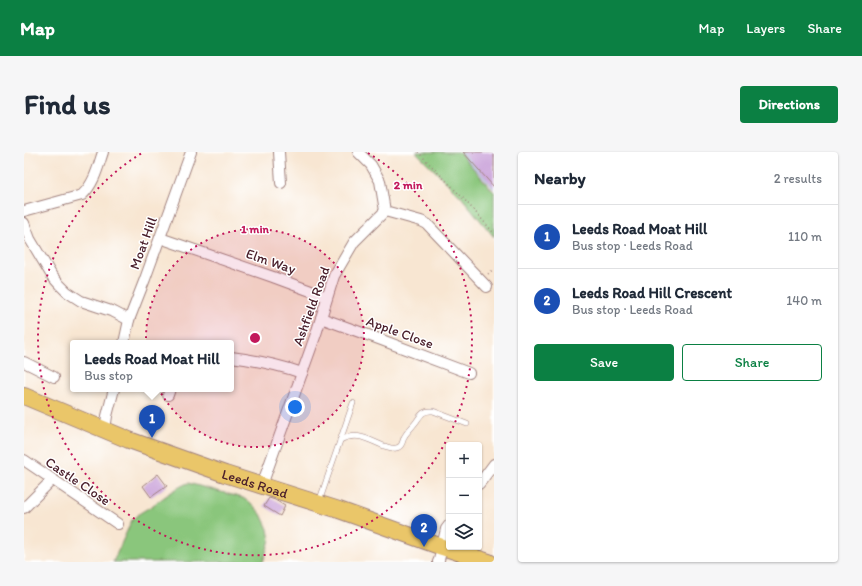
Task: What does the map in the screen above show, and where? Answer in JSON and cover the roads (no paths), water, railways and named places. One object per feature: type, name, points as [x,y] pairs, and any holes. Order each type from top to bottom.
[{"type":"main road","name":"Leeds Road","points":[[24,396],[129,440],[225,474],[339,510],[440,554],[488,562]]},
{"type":"street","points":[[24,211],[82,195],[91,184],[103,152]]},
{"type":"street","name":"Moat Hill","points":[[125,340],[129,320],[191,152]]},
{"type":"street","points":[[279,152],[281,183]]},
{"type":"street","points":[[358,152],[371,164],[380,181],[385,211],[427,224],[487,287]]},
{"type":"street","name":"Ashfield Road","points":[[262,485],[302,373],[334,276],[354,242],[385,211]]},
{"type":"street","points":[[24,223],[30,240],[52,276],[66,292],[80,301],[114,312],[129,320]]},
{"type":"street","name":"Elm Way","points":[[160,238],[273,276],[327,297]]},
{"type":"street","name":"Apple Close","points":[[320,318],[469,373]]},
{"type":"street","points":[[234,357],[254,360],[302,373]]},
{"type":"street","points":[[24,362],[54,377]]},
{"type":"street","points":[[106,430],[113,392]]},
{"type":"street","name":"Castle Close","points":[[24,460],[118,524]]},
{"type":"street","points":[[482,480],[494,464]]},
{"type":"street","points":[[24,508],[52,480]]},
{"type":"street","points":[[440,554],[446,529]]},
{"type":"lane","points":[[318,503],[353,403]]},
{"type":"lane","points":[[340,440],[346,437],[357,436],[389,448],[397,448],[402,444],[406,434],[417,422],[419,417],[428,411],[433,411],[467,424]]},
{"type":"place","name":"Leeds Road Moat Hill","points":[[152,438]]},
{"type":"place","name":"Leeds Road Hill Crescent","points":[[424,547]]}]
